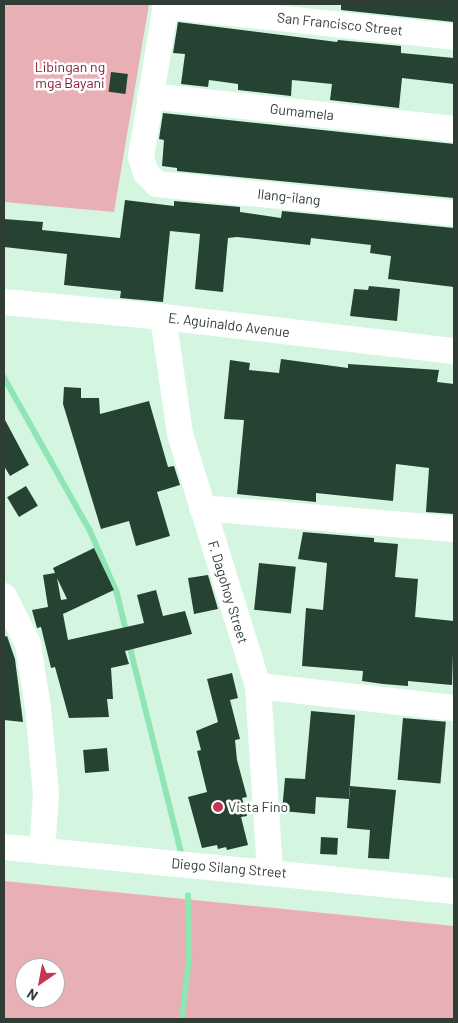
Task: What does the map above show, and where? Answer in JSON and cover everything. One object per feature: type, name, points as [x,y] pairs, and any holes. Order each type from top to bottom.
[{"type":"street","name":"San Francisco Street","points":[[165,5],[454,37]]},
{"type":"street","points":[[150,96],[165,5]]},
{"type":"street","name":"Gumamela","points":[[150,96],[454,129]]},
{"type":"street","name":"Ilang-ilang","points":[[150,96],[141,157],[146,173],[157,184],[454,213]]},
{"type":"street","name":"E. Aguinaldo Avenue","points":[[4,302],[163,317],[454,351]]},
{"type":"street","name":"F. Dagohoy Street","points":[[163,317],[180,434],[258,686],[270,871]]},
{"type":"street","points":[[202,508],[454,529]]},
{"type":"street","points":[[4,596],[11,629],[28,644],[39,717],[46,794],[42,851]]},
{"type":"street","points":[[258,686],[454,708]]},
{"type":"street","name":"Diego Silang Street","points":[[4,847],[270,871],[454,891]]},
{"type":"green space","name":"Libingan ng mga Bayani","points":[[4,4],[149,4],[114,212],[4,202]]},
{"type":"green space","points":[[4,881],[454,926],[454,1019],[4,1019]]},
{"type":"building","points":[[341,4],[454,4],[454,22],[341,10]]},
{"type":"building","points":[[178,22],[337,42],[338,40],[401,46],[401,53],[454,58],[454,84],[402,78],[399,108],[330,100],[332,84],[292,80],[291,96],[238,90],[238,84],[209,80],[208,87],[181,84],[185,54],[173,53]]},
{"type":"building","points":[[111,72],[128,74],[125,94],[109,92]]},
{"type":"building","points":[[163,113],[454,144],[454,198],[177,171],[177,168],[162,166],[164,140],[159,139]]},
{"type":"building","points":[[125,200],[174,206],[174,201],[240,207],[240,212],[281,218],[282,211],[454,228],[454,287],[388,279],[391,256],[370,253],[371,245],[311,238],[310,245],[237,237],[228,238],[223,292],[195,289],[200,234],[170,231],[163,302],[120,298],[121,291],[64,285],[67,254],[4,247],[4,219],[43,222],[42,230],[120,238]]},
{"type":"building","points":[[369,286],[400,289],[397,321],[350,316],[354,289],[368,290]]},
{"type":"building","points":[[281,359],[348,368],[348,364],[439,370],[437,382],[454,384],[454,514],[426,512],[429,468],[396,464],[393,501],[316,493],[316,502],[237,494],[244,420],[224,419],[230,360],[250,363],[249,370],[279,373]]},
{"type":"building","points":[[64,387],[81,388],[81,398],[99,398],[100,414],[149,401],[168,467],[174,466],[180,485],[157,492],[170,536],[136,546],[129,521],[101,529],[63,404]]},
{"type":"building","points":[[4,418],[29,465],[10,476],[4,466]]},
{"type":"building","points":[[26,486],[38,506],[19,517],[7,497]]},
{"type":"building","points":[[303,532],[374,538],[374,542],[398,544],[395,577],[418,579],[415,617],[454,621],[452,685],[408,681],[408,686],[383,684],[362,681],[363,671],[302,666],[306,608],[323,610],[327,563],[298,559]]},
{"type":"building","points":[[94,548],[114,590],[63,614],[68,640],[144,623],[137,595],[156,590],[163,616],[185,611],[192,634],[125,651],[129,664],[111,668],[113,699],[107,699],[109,717],[69,718],[55,667],[51,668],[41,627],[37,628],[32,610],[48,607],[43,575],[55,573],[53,568]],"holes":[[[57,578],[67,599],[61,600]]]},
{"type":"building","points":[[259,563],[296,567],[291,614],[254,610]]},
{"type":"building","points":[[208,575],[218,609],[194,614],[188,578]]},
{"type":"building","points":[[7,636],[15,659],[23,722],[4,720],[4,637]]},
{"type":"building","points":[[232,673],[238,698],[230,700],[240,739],[235,740],[237,760],[247,797],[242,798],[247,816],[241,817],[248,845],[227,850],[226,847],[218,849],[217,845],[202,848],[188,797],[207,792],[197,751],[201,750],[196,731],[218,722],[207,679]]},
{"type":"building","points":[[311,711],[355,715],[349,799],[316,797],[315,814],[282,811],[285,778],[305,779]]},
{"type":"building","points":[[403,718],[446,722],[440,784],[398,780]]},
{"type":"building","points":[[107,748],[109,771],[85,773],[83,750]]},
{"type":"building","points":[[350,786],[396,790],[389,859],[368,858],[370,830],[347,828]]},
{"type":"building","points":[[321,837],[338,838],[337,855],[320,854]]},
{"type":"waterway","points":[[4,377],[90,530],[117,592],[127,633]]},
{"type":"waterway","points":[[129,642],[181,851]]},
{"type":"waterway","points":[[182,1019],[189,959],[188,896]]},
{"type":"place","name":"Vista Fino","points":[[218,807]]}]
